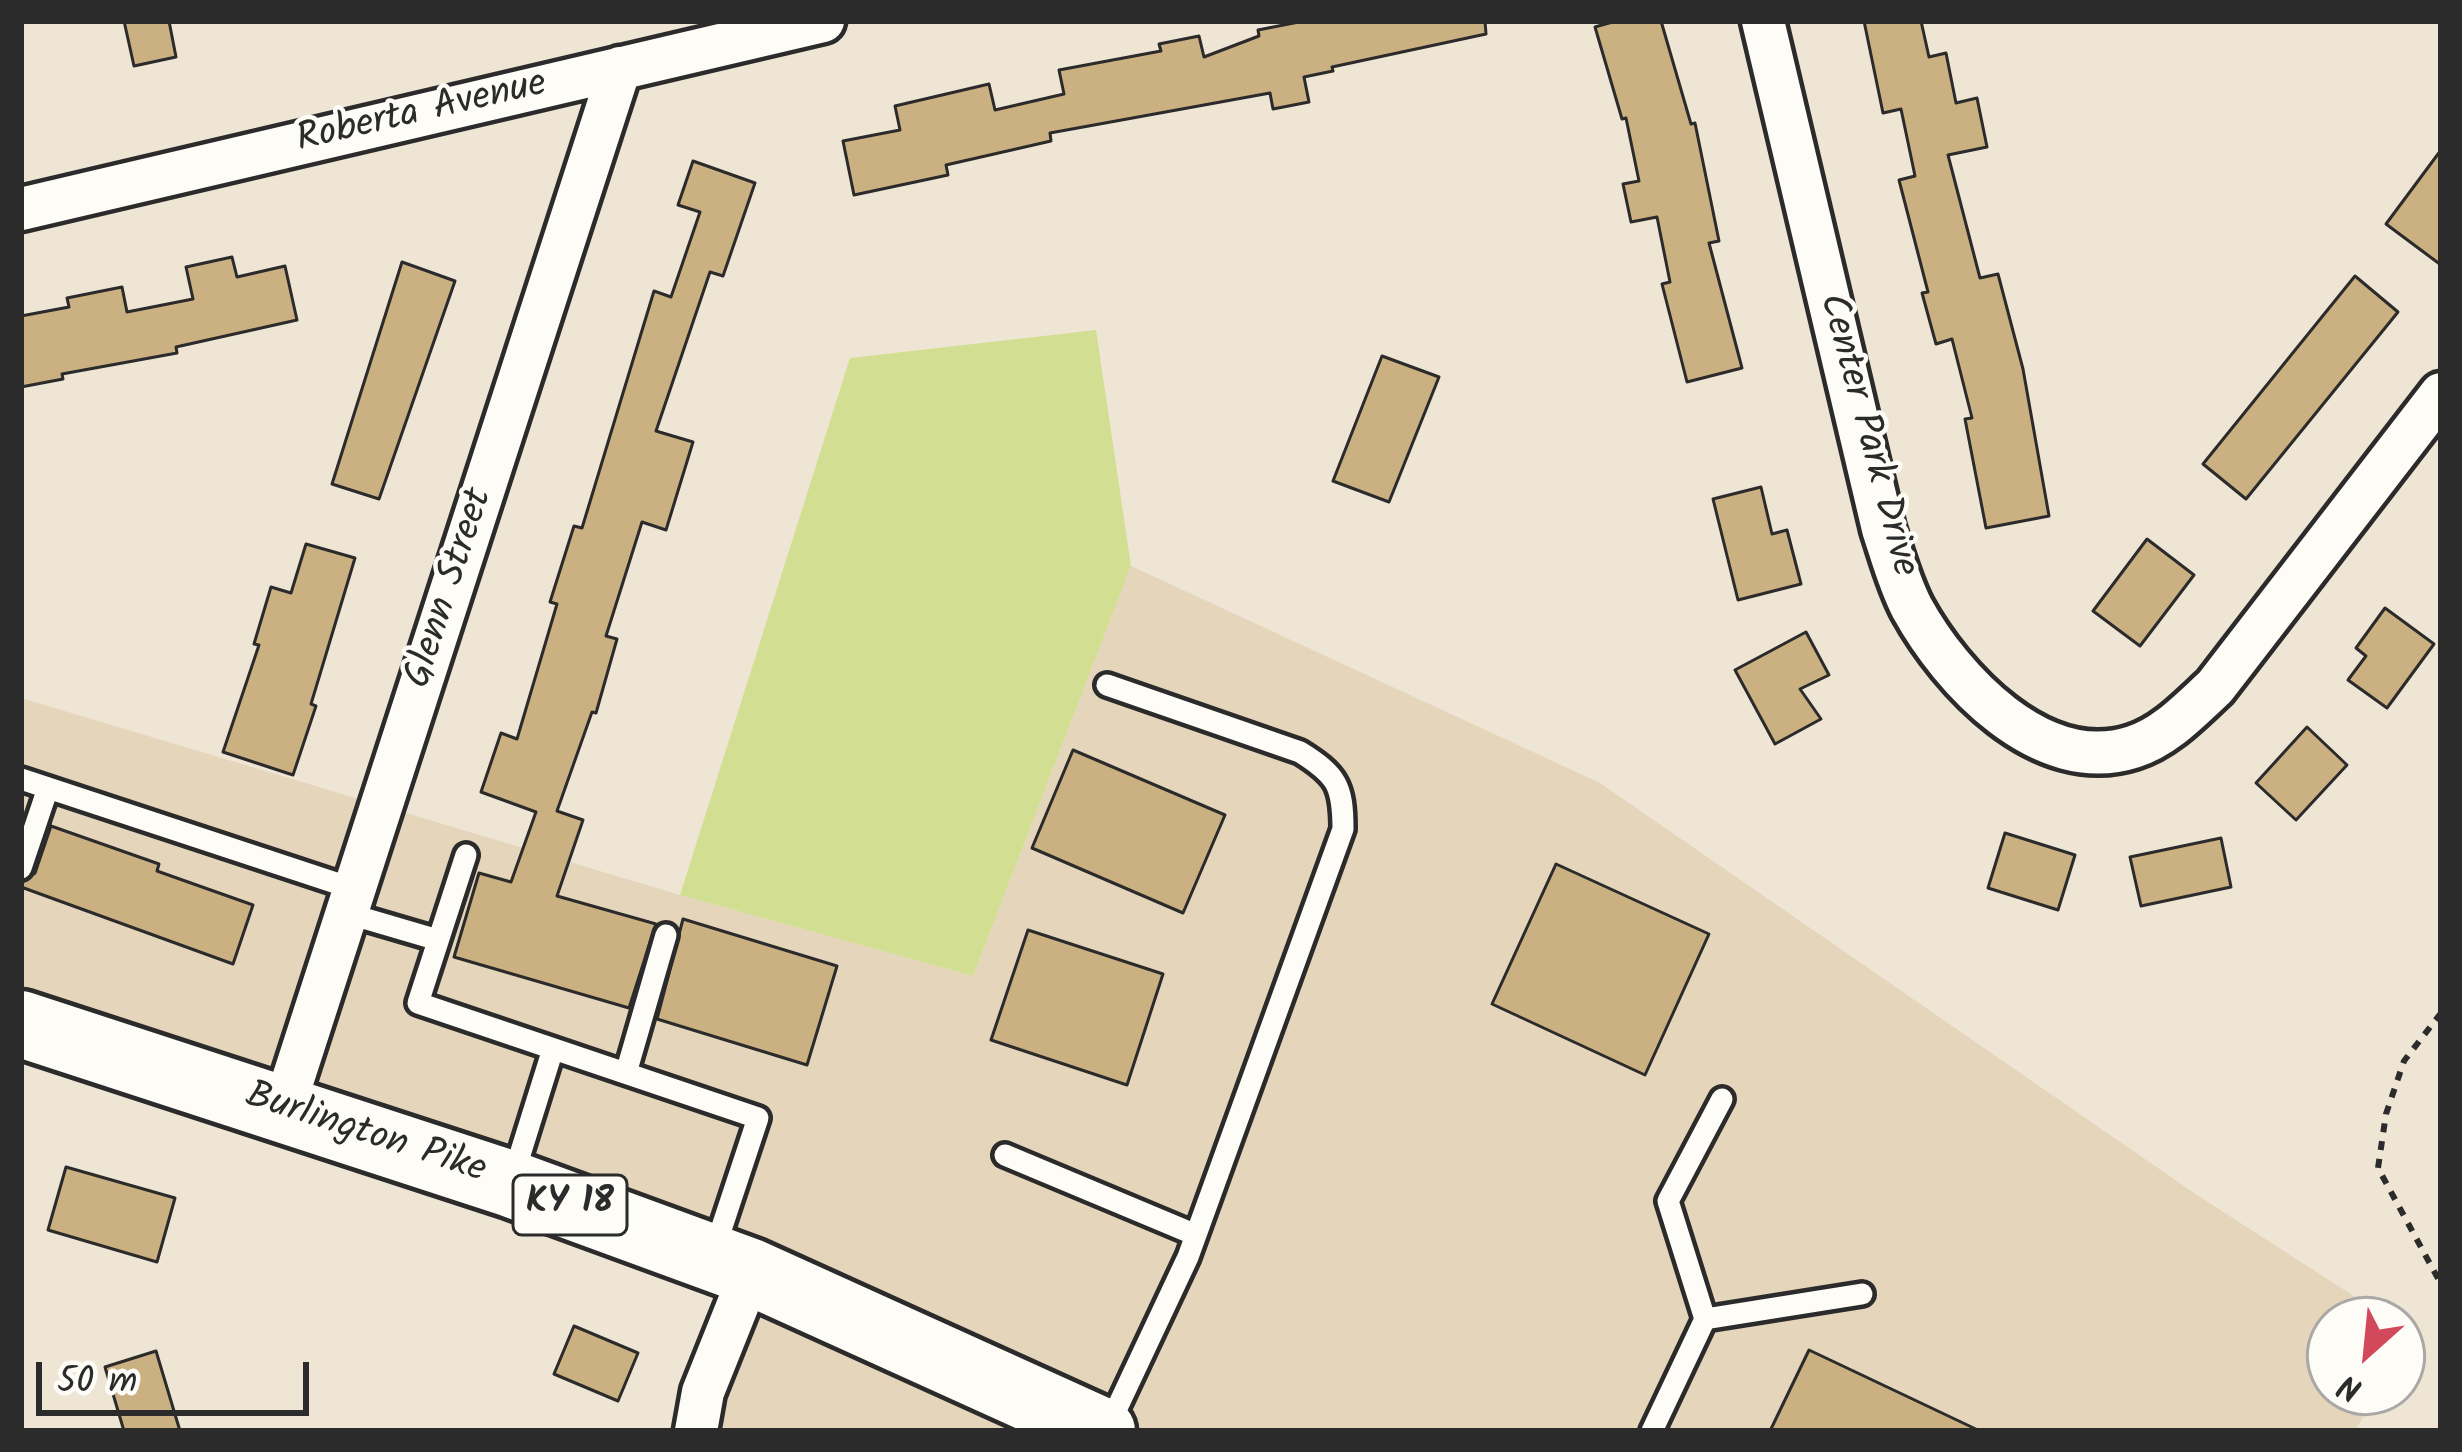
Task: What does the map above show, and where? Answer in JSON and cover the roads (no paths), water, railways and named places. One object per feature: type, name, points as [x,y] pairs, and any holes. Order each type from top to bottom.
[{"type":"main road","name":"Burlington Pike","points":[[21,1024],[511,1184],[732,1265],[1104,1431]]},
{"type":"street","name":"Roberta Avenue","points":[[21,209],[823,21]]},
{"type":"street","name":"Center Park Drive","points":[[1763,21],[1878,510],[1900,584],[1942,655],[1974,691],[2043,739],[2070,748],[2120,751],[2176,724],[2215,687],[2441,394]]},
{"type":"street","name":"Glenn Street","points":[[283,1110],[620,68]]},
{"type":"street","points":[[696,1431],[732,1265]]},
{"type":"lane","points":[[1104,1431],[1196,1235],[1343,829],[1343,792],[1324,767],[1300,752],[1107,686]]},
{"type":"lane","points":[[21,779],[350,901],[438,940]]},
{"type":"lane","points":[[21,868],[48,788]]},
{"type":"lane","points":[[466,856],[418,1003],[758,1118],[732,1265]]},
{"type":"lane","points":[[626,1073],[666,935]]},
{"type":"lane","points":[[511,1184],[553,1049]]},
{"type":"lane","points":[[1652,1431],[1705,1319],[1668,1201],[1722,1099]]},
{"type":"lane","points":[[1004,1155],[1196,1235]]},
{"type":"lane","points":[[1705,1319],[1862,1294]]}]
